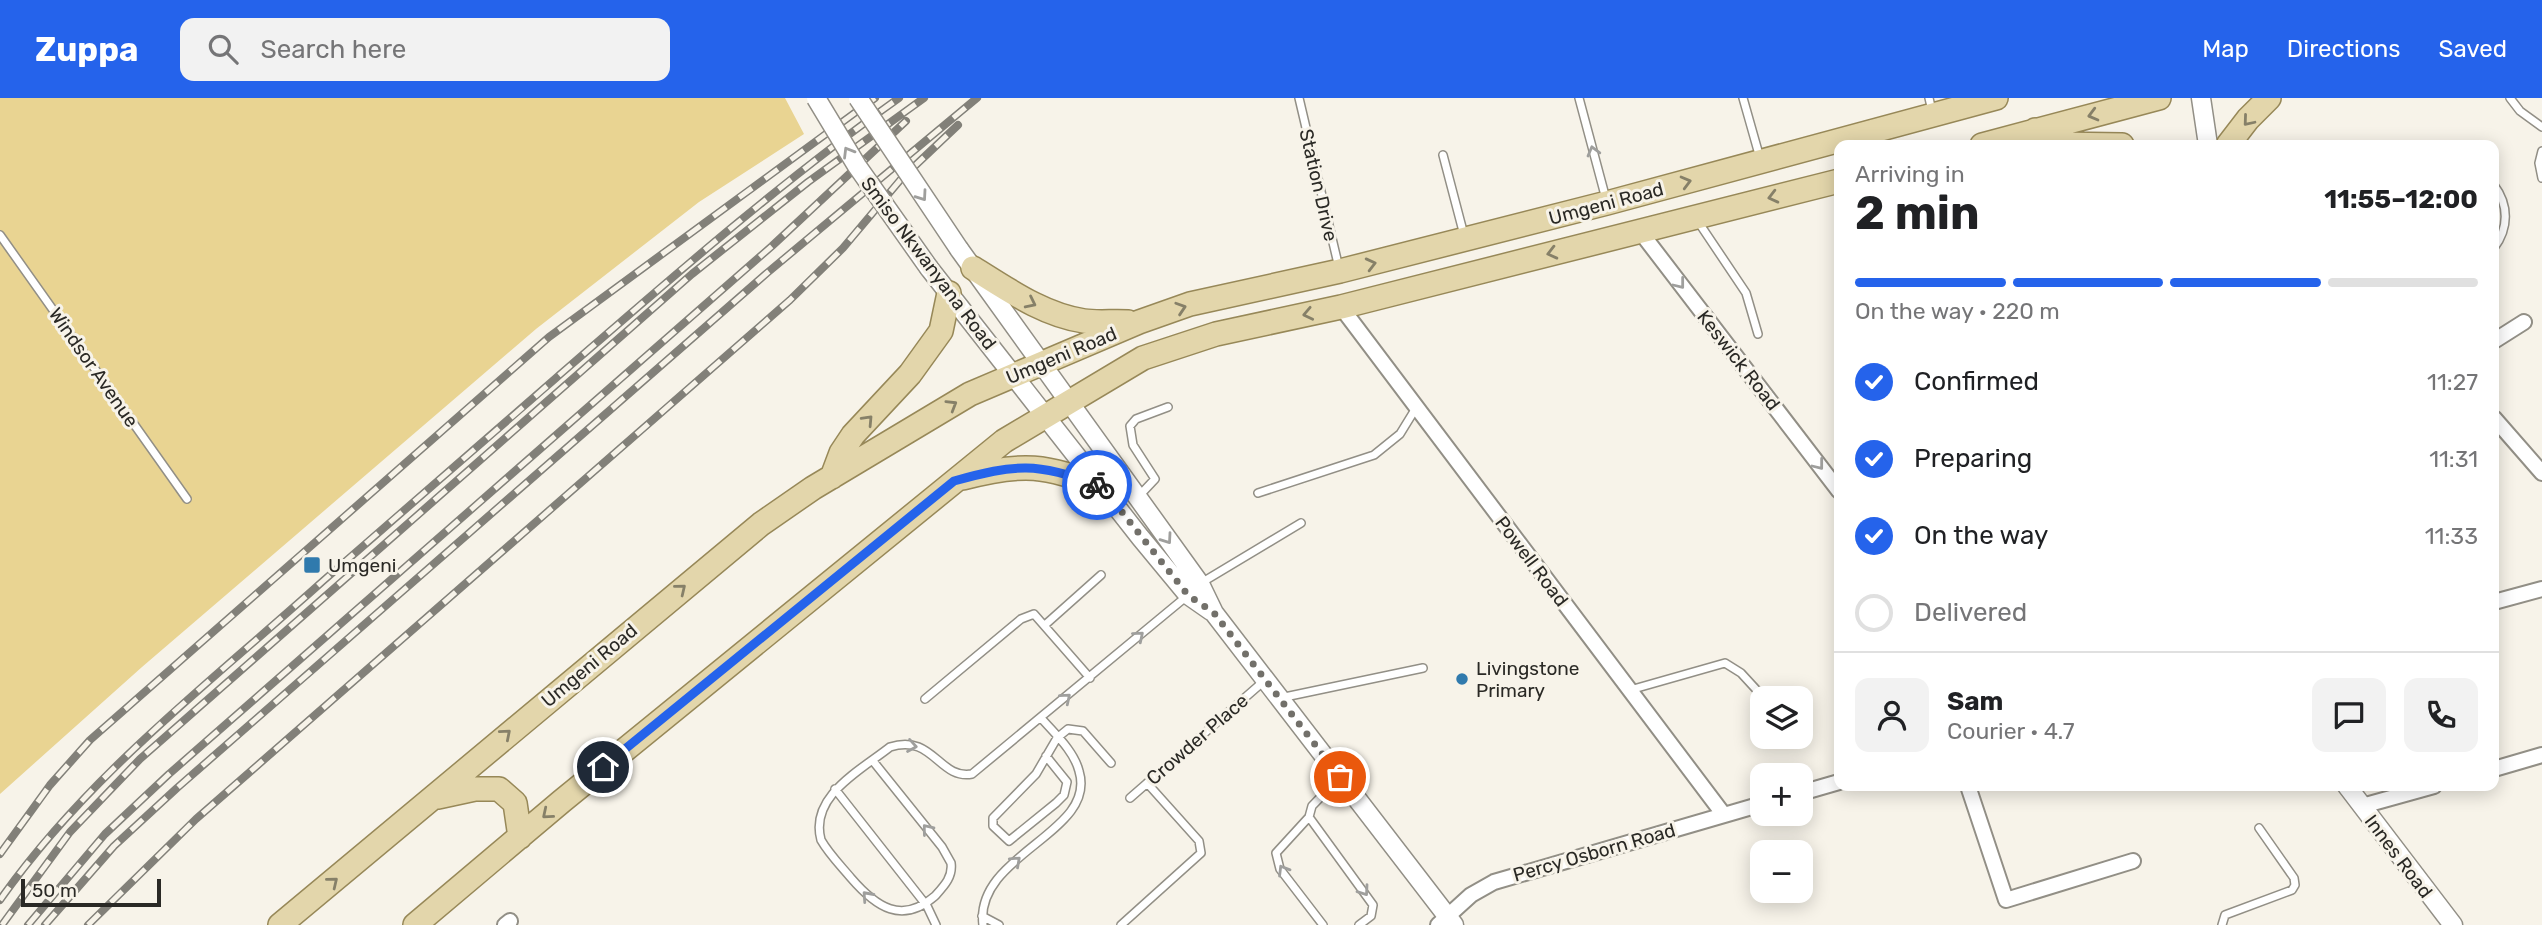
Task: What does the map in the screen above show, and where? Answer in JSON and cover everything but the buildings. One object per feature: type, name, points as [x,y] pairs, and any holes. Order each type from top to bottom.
[{"type":"main road","name":"Umgeni Road","points":[[280,925],[761,524],[832,477],[970,394],[1139,322],[1203,301],[1340,271],[1761,162],[1931,106],[1996,98]]},
{"type":"main road","points":[[2000,140],[2159,98]]},
{"type":"main road","points":[[2232,140],[2269,98]]},
{"type":"main road","points":[[2035,130],[2050,140]]},
{"type":"main road","name":"Umgeni Road","points":[[415,925],[1004,441],[1143,358],[1250,326],[1340,307],[1834,182]]},
{"type":"main road","points":[[973,268],[1017,296],[1052,312],[1085,321],[1139,322]]},
{"type":"main road","points":[[832,477],[841,453],[853,435],[910,374],[942,331],[949,293]]},
{"type":"main road","points":[[954,481],[1007,468],[1034,466],[1062,471],[1102,487]]},
{"type":"main road","points":[[435,798],[475,789],[499,789],[514,803],[520,837]]},
{"type":"street","name":"Smiso Nkwanyana Road","points":[[816,98],[857,166],[929,268],[1102,487],[1214,613],[1447,922]]},
{"type":"street","name":"Smiso Nkwanyana Road","points":[[858,98],[959,249],[1138,498],[1194,590]]},
{"type":"street","points":[[2202,98],[2207,140]]},
{"type":"street","name":"Keswick Road","points":[[1639,230],[1834,484]]},
{"type":"street","name":"Powell Road","points":[[1340,307],[1724,815]]},
{"type":"street","points":[[2499,338],[2524,322]]},
{"type":"street","points":[[2499,424],[2542,473]]},
{"type":"street","points":[[2499,601],[2542,589]]},
{"type":"street","points":[[2499,768],[2542,755]]},
{"type":"street","points":[[1813,790],[1834,783]]},
{"type":"street","points":[[1970,791],[2006,900],[2133,861]]},
{"type":"street","name":"Innes Road","points":[[2351,791],[2448,924]]},
{"type":"street","points":[[2362,806],[2416,791]]},
{"type":"street","name":"Percy Osborn Road","points":[[1447,922],[1471,895],[1494,882],[1750,807]]},
{"type":"lane","name":"Station Drive","points":[[1299,98],[1340,271]]},
{"type":"lane","points":[[1579,98],[1607,203]]},
{"type":"lane","points":[[1743,98],[1761,162]]},
{"type":"lane","points":[[2510,98],[2541,124]]},
{"type":"lane","points":[[2542,151],[2539,163],[2542,178]]},
{"type":"lane","points":[[1443,155],[1465,239]]},
{"type":"lane","points":[[2499,198],[2507,218],[2499,240]]},
{"type":"lane","points":[[1695,216],[1746,293],[1758,334]]},
{"type":"lane","name":"Windsor Avenue","points":[[0,235],[187,499]]},
{"type":"lane","points":[[1138,498],[1152,485],[1155,477],[1133,444],[1130,426],[1136,419],[1168,407]]},
{"type":"lane","points":[[1258,493],[1374,455],[1400,434],[1416,408]]},
{"type":"lane","points":[[873,761],[942,847],[951,863],[946,885],[927,906],[907,914],[888,913],[875,905],[828,851],[817,827],[820,813],[835,789],[890,747],[911,743],[931,752],[955,773],[972,774],[1042,719],[1194,590],[1301,523]]},
{"type":"lane","points":[[1046,624],[1101,575]]},
{"type":"lane","points":[[925,699],[1027,615],[1034,614],[1046,624],[1090,678]]},
{"type":"lane","points":[[1630,691],[1725,663],[1741,673],[1753,686]]},
{"type":"lane","points":[[1279,698],[1423,668]]},
{"type":"lane","name":"Crowder Place","points":[[1130,798],[1265,681]]},
{"type":"lane","points":[[999,925],[982,921],[985,894],[991,884],[1076,804],[1082,782],[1079,769],[1042,719]]},
{"type":"lane","points":[[1046,756],[1066,782],[1064,794],[1009,841],[993,825],[993,818],[1036,774],[1046,756],[1058,738],[1068,729],[1083,731],[1111,763]]},
{"type":"lane","points":[[1323,925],[1277,860],[1280,847],[1309,817],[1312,806],[1340,777]]},
{"type":"lane","points":[[1121,925],[1201,853],[1199,841],[1147,783]]},
{"type":"lane","points":[[835,789],[927,906],[936,925]]},
{"type":"lane","points":[[1309,817],[1373,905],[1371,916],[1359,925]]},
{"type":"lane","points":[[2222,925],[2225,915],[2292,890],[2295,885],[2294,878],[2259,828]]},
{"type":"shaded area","points":[[0,98],[785,98],[804,134],[699,202],[536,329],[142,667],[0,794]]},
{"type":"railway","points":[[0,854],[50,785],[90,740],[549,337],[875,98]]},
{"type":"railway","points":[[0,900],[72,812],[111,771],[195,693],[682,269],[810,164],[899,98]]},
{"type":"railway","points":[[2,925],[70,832],[140,759],[692,274],[808,182],[924,98]]},
{"type":"railway","points":[[45,925],[114,846],[177,788],[767,273],[977,98]]},
{"type":"railway","points":[[28,925],[105,834],[169,774],[772,246],[906,121]]},
{"type":"railway","points":[[88,925],[196,819],[790,300],[843,248],[902,178],[958,125]]},
{"type":"way so far","points":[[1097,485],[1102,487],[1188,595],[1214,613],[1340,777]]},
{"type":"place","name":"Umgeni","points":[[312,565]]},
{"type":"place","name":"Livingstone Primary","points":[[1462,679]]},
{"type":"route","points":[[603,767],[954,481],[1007,468],[1034,466],[1062,471],[1097,485]]}]
